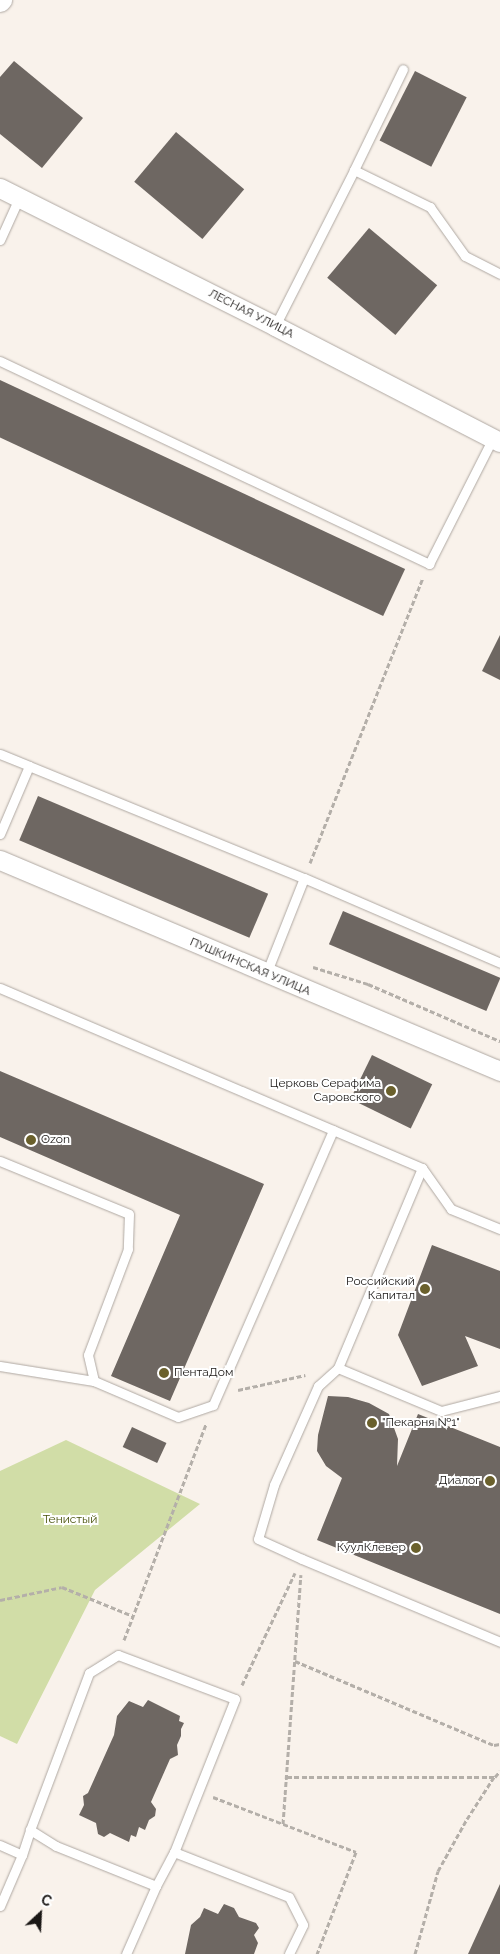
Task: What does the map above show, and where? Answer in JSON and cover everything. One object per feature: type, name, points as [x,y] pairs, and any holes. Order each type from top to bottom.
[{"type":"street","name":"ЛЕСНАЯ УЛИЦА","points":[[0,188],[497,440]]},
{"type":"street","name":"ПУШКИНСКАЯ УЛИЦА","points":[[0,860],[266,974],[500,1071]]},
{"type":"lane","points":[[275,326],[403,69]]},
{"type":"lane","points":[[354,170],[430,206],[464,256],[500,274]]},
{"type":"lane","points":[[0,240],[19,198]]},
{"type":"lane","points":[[0,361],[429,564],[497,440]]},
{"type":"lane","points":[[0,754],[304,878],[500,963]]},
{"type":"lane","points":[[0,834],[29,766]]},
{"type":"lane","points":[[266,974],[304,878]]},
{"type":"lane","points":[[0,988],[422,1168],[451,1209],[500,1229]]},
{"type":"lane","points":[[0,1366],[94,1381],[178,1417],[213,1406],[333,1130]]},
{"type":"lane","points":[[0,1161],[129,1214],[128,1248],[88,1355],[94,1381]]},
{"type":"lane","points":[[422,1168],[338,1368],[318,1386],[274,1486],[258,1539],[500,1642]]},
{"type":"lane","points":[[338,1368],[441,1411],[500,1396]]},
{"type":"lane","points":[[0,1906],[22,1854],[89,1673],[118,1655],[235,1699],[174,1852],[156,1886],[126,1954]]},
{"type":"lane","points":[[30,1830],[56,1846],[156,1886]]},
{"type":"lane","points":[[0,1844],[22,1854]]},
{"type":"lane","points":[[174,1852],[289,1897],[303,1925],[289,1954]]},
{"type":"path","points":[[304,878],[429,564]]},
{"type":"path","points":[[218,1394],[338,1368]]},
{"type":"path","points":[[118,1655],[213,1406]]},
{"type":"path","points":[[283,1824],[302,1559]]},
{"type":"path","points":[[235,1699],[302,1559]]},
{"type":"path","points":[[0,1600],[62,1587],[133,1616]]},
{"type":"path","points":[[295,1661],[494,1745],[500,1744]]},
{"type":"path","points":[[415,1954],[438,1871],[467,1819],[500,1771]]},
{"type":"path","points":[[286,1778],[495,1777]]},
{"type":"path","points":[[198,1792],[356,1852],[317,1954]]},
{"type":"green space","name":"Тенистый","points":[[66,1440],[200,1504],[95,1590],[17,1744],[0,1736],[0,1471]]},
{"type":"building","points":[[14,61],[83,118],[42,168],[0,134],[0,77]]},
{"type":"building","points":[[415,71],[467,97],[431,167],[380,140]]},
{"type":"building","points":[[176,132],[244,189],[202,239],[134,182]]},
{"type":"building","points":[[369,228],[437,285],[395,335],[327,278]]},
{"type":"building","points":[[0,380],[405,569],[383,616],[0,437]]},
{"type":"building","points":[[500,635],[500,680],[482,671]]},
{"type":"building","points":[[38,796],[268,894],[249,938],[19,840]]},
{"type":"building","points":[[343,911],[500,978],[486,1011],[329,944]]},
{"type":"building","name":"Церковь Серафима Саровского","points":[[372,1055],[432,1084],[411,1128],[351,1099]]},
{"type":"building","points":[[0,1071],[264,1184],[170,1401],[111,1376],[180,1215],[0,1137]]},
{"type":"building","points":[[432,1245],[500,1271],[500,1349],[465,1336],[478,1366],[422,1386],[398,1335]]},
{"type":"building","points":[[328,1396],[348,1397],[369,1403],[389,1414],[398,1439],[397,1466],[418,1414],[500,1447],[500,1614],[317,1540],[342,1478],[326,1466],[317,1451],[318,1435]]},
{"type":"building","points":[[132,1427],[166,1443],[157,1463],[123,1447]]},
{"type":"building","points":[[148,1700],[180,1716],[179,1721],[184,1723],[177,1745],[178,1755],[170,1759],[151,1802],[156,1809],[155,1816],[149,1820],[145,1830],[139,1827],[136,1837],[131,1835],[129,1842],[110,1833],[104,1837],[98,1834],[96,1823],[79,1815],[84,1805],[83,1796],[88,1793],[114,1735],[117,1716],[129,1701],[143,1707]]},
{"type":"building","points":[[500,1884],[500,1954],[468,1954]]},
{"type":"building","points":[[224,1904],[234,1908],[239,1917],[256,1923],[259,1928],[254,1935],[258,1943],[254,1954],[185,1954],[191,1925],[200,1917],[204,1908],[218,1914]]},
{"type":"place","name":"Церковь Серафима Саровского","points":[[391,1091]]},
{"type":"place","name":"Ozon","points":[[31,1140]]},
{"type":"place","name":"Российский Капитал","points":[[425,1289]]},
{"type":"place","name":"ПентаДом","points":[[164,1373]]},
{"type":"place","name":"\"Пекарня №1\"","points":[[372,1423]]},
{"type":"place","name":"Диалог","points":[[490,1481]]},
{"type":"place","name":"КуулКлевер","points":[[416,1548]]}]
